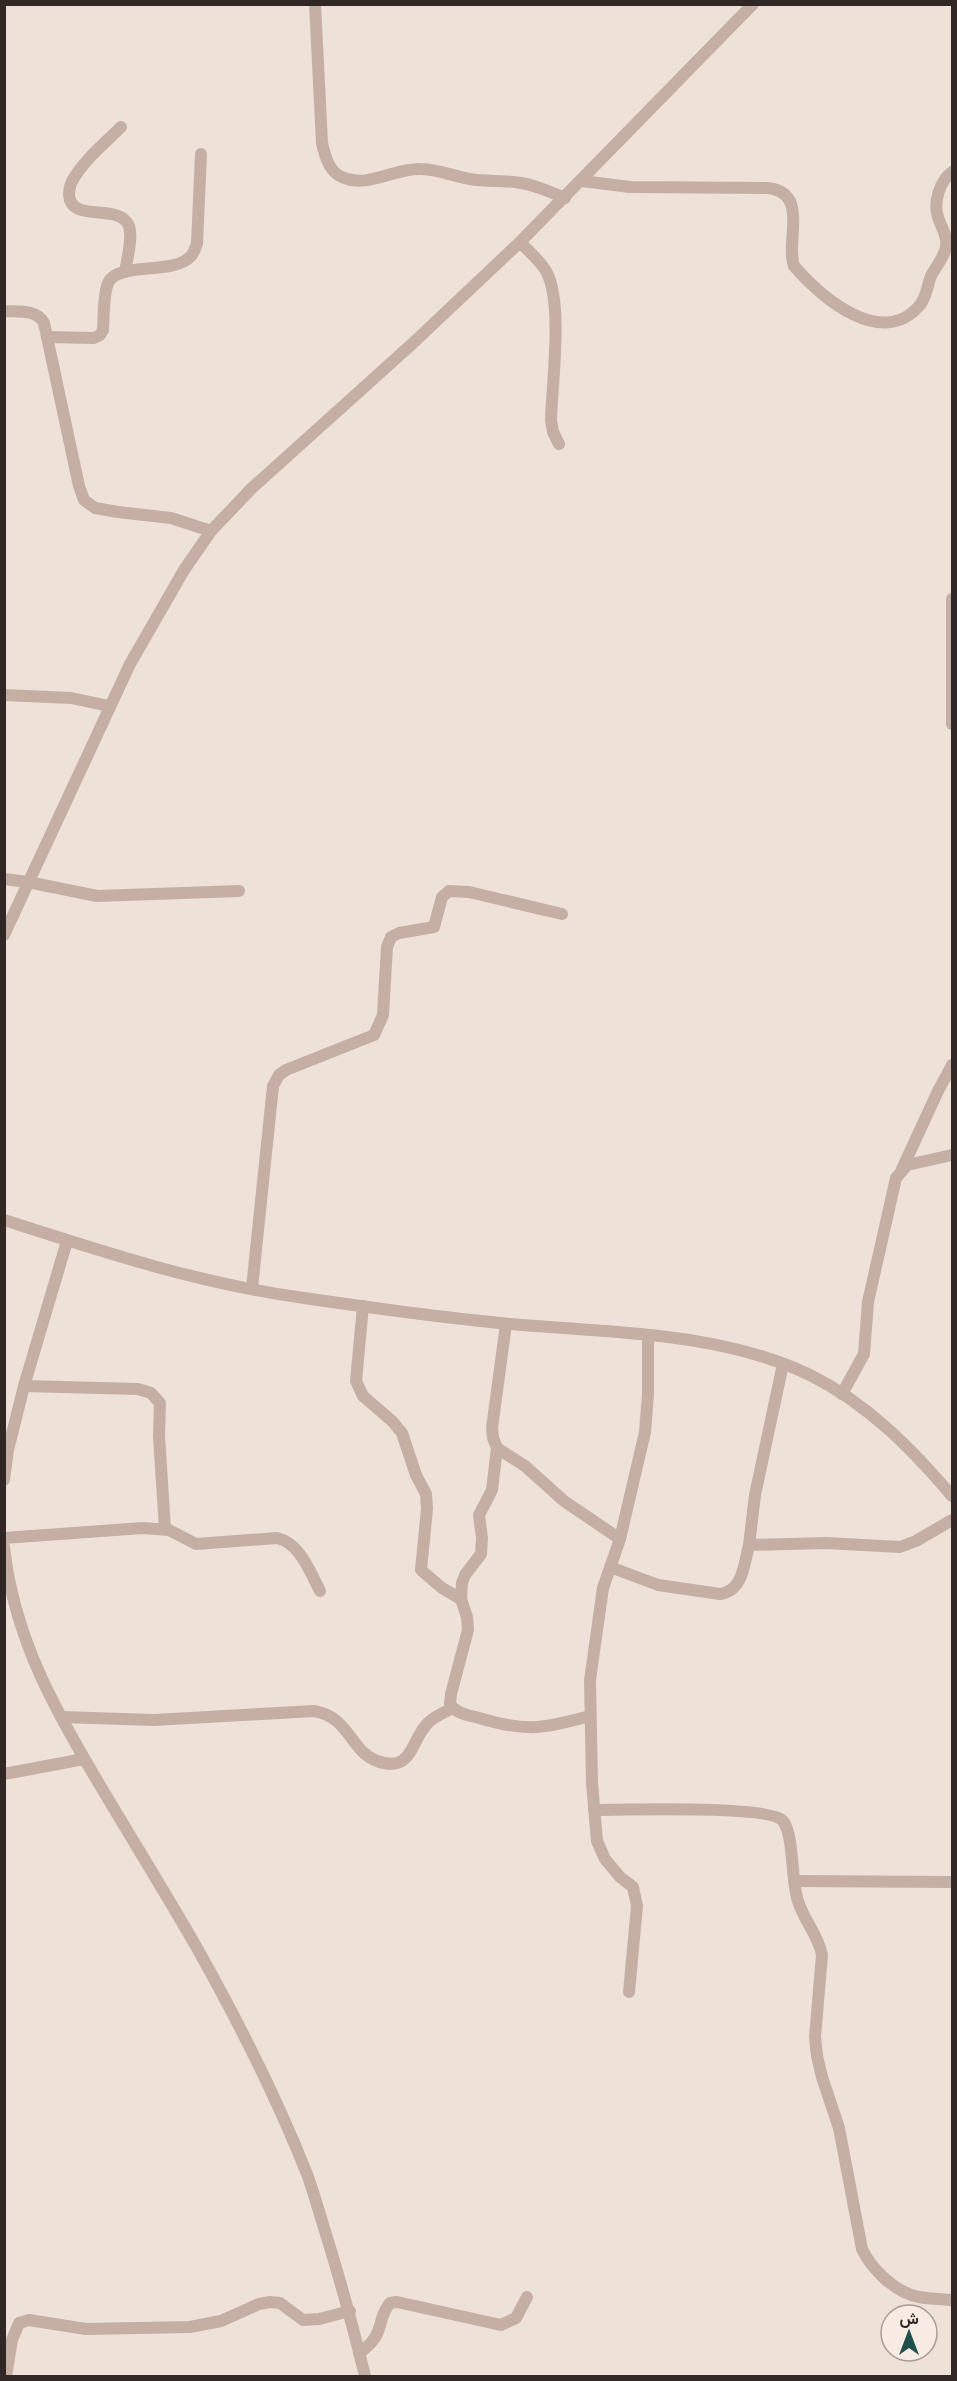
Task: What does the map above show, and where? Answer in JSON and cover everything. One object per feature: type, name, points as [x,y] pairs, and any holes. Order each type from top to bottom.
[{"type":"street","points":[[315,4],[321,136],[327,160],[335,173],[345,179],[362,180],[380,178],[408,170],[430,170],[470,179],[521,183],[565,198]]},
{"type":"street","points":[[4,935],[109,706],[150,626],[211,531],[252,488],[412,344],[520,242],[753,4]]},
{"type":"street","points":[[121,127],[87,161],[72,180],[69,195],[72,204],[78,209],[118,215],[126,221],[130,234],[125,272]]},
{"type":"street","points":[[48,337],[94,338],[100,335],[103,330],[109,282],[125,272],[171,266],[191,256],[197,244],[201,154]]},
{"type":"street","points":[[582,181],[630,188],[768,188],[781,191],[786,195],[792,208],[794,266],[829,300],[870,321],[886,324],[898,322],[910,315],[924,299],[930,280],[946,248],[945,233],[937,214],[937,201],[945,178],[952,172]]},
{"type":"street","points":[[520,242],[543,267],[552,288],[554,326],[551,420],[553,432],[559,444]]},
{"type":"street","points":[[4,311],[27,312],[38,316],[44,323],[84,500],[104,510],[171,518],[211,531]]},
{"type":"street","points":[[952,599],[952,724]]},
{"type":"street","points":[[4,695],[72,698],[109,706]]},
{"type":"street","points":[[4,879],[97,896],[239,891]]},
{"type":"street","points":[[252,1288],[273,1086],[279,1075],[286,1070],[374,1035],[383,1015],[387,947],[391,937],[399,933],[434,927],[442,897],[449,891],[469,892],[562,914]]},
{"type":"street","points":[[842,1394],[864,1354],[868,1302],[895,1182],[952,1065]]},
{"type":"street","points":[[902,1169],[914,1162],[952,1155]]},
{"type":"street","points":[[4,1220],[154,1267],[302,1298],[506,1324],[648,1336],[711,1344],[783,1364],[813,1377],[869,1412],[902,1440],[952,1496]]},
{"type":"street","points":[[4,1480],[8,1450],[24,1386],[67,1241]]},
{"type":"street","points":[[363,1306],[356,1370],[358,1389],[402,1433],[416,1475],[426,1494],[428,1509],[421,1570],[442,1588],[461,1599]]},
{"type":"street","points":[[506,1324],[492,1428],[496,1448],[492,1490],[479,1515],[482,1538],[481,1554],[465,1575],[461,1599],[467,1617],[468,1630],[450,1704],[459,1713],[519,1728],[561,1724],[590,1716]]},
{"type":"street","points":[[629,1992],[637,1906],[636,1893],[633,1887],[620,1877],[605,1859],[597,1841],[590,1680],[603,1588],[620,1539],[645,1432],[648,1394],[648,1336]]},
{"type":"street","points":[[610,1567],[658,1585],[720,1594],[730,1592],[739,1582],[749,1545],[757,1483],[783,1364]]},
{"type":"street","points":[[24,1386],[138,1389],[152,1392],[156,1396],[160,1403],[159,1436],[165,1529]]},
{"type":"street","points":[[496,1448],[525,1466],[564,1501],[620,1539]]},
{"type":"street","points":[[749,1545],[826,1543],[900,1547],[916,1541],[952,1520]]},
{"type":"street","points":[[4,1538],[112,1529],[165,1529],[196,1544],[262,1537],[282,1539],[298,1552],[320,1591]]},
{"type":"street","points":[[4,1548],[10,1587],[21,1629],[34,1665],[84,1759],[197,1948],[252,2051],[308,2176],[350,2311],[365,2376]]},
{"type":"street","points":[[60,1717],[154,1720],[314,1711],[337,1720],[372,1759],[399,1763],[407,1757],[429,1722],[453,1708]]},
{"type":"street","points":[[4,1774],[37,1770],[84,1759]]},
{"type":"street","points":[[594,1810],[748,1811],[776,1815],[783,1820],[788,1832],[794,1881],[801,1908],[820,1943],[821,1965],[815,2037],[817,2056],[839,2128],[862,2250],[868,2262],[892,2284],[916,2297],[952,2301]]},
{"type":"street","points":[[794,1881],[952,1882]]},
{"type":"street","points":[[359,2353],[371,2345],[377,2337],[390,2303],[501,2325],[516,2318],[527,2297]]},
{"type":"street","points":[[6,2376],[15,2330],[20,2323],[29,2320],[86,2329],[165,2329],[212,2324],[259,2304],[270,2302],[280,2303],[303,2320],[319,2319],[350,2311]]}]
